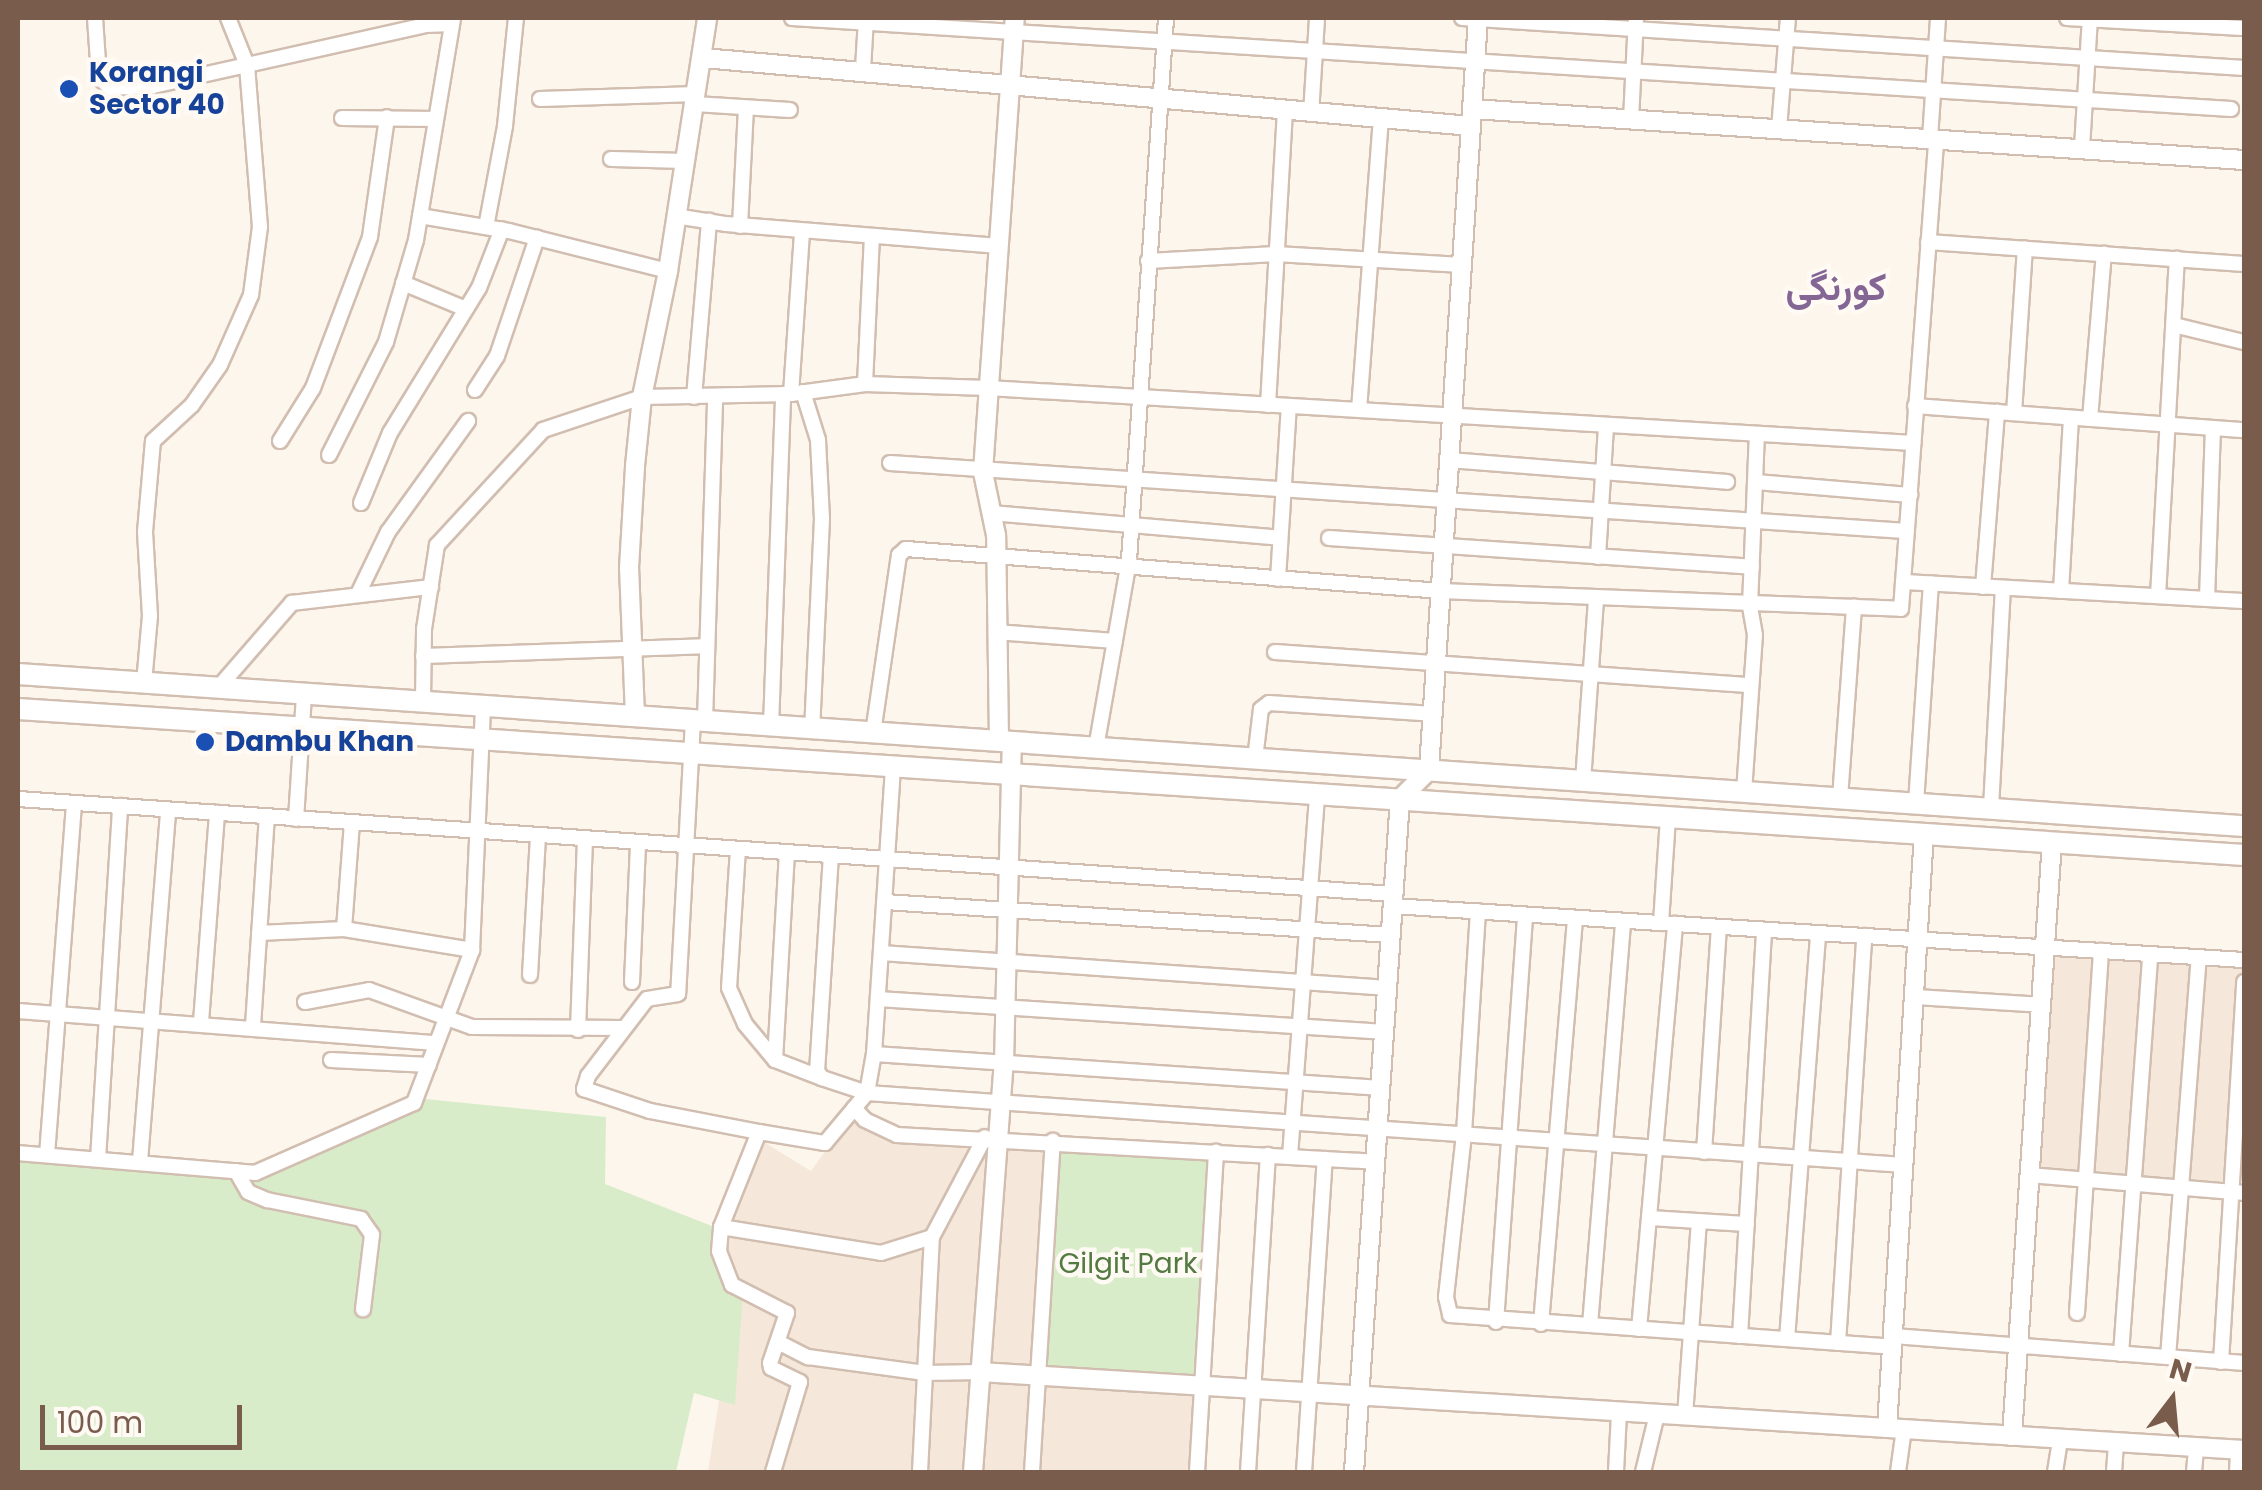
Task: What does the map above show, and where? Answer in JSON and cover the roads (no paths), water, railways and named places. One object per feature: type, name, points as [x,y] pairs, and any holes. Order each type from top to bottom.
[{"type":"main road","points":[[18,674],[2244,826]]},
{"type":"main road","points":[[18,709],[2244,854]]},
{"type":"street","points":[[95,18],[99,77],[104,87],[154,86],[452,21],[420,216],[403,283],[386,342],[329,455]]},
{"type":"street","points":[[144,683],[150,616],[145,532],[153,441],[192,405],[220,365],[251,295],[260,227],[247,65],[228,18]]},
{"type":"street","points":[[360,503],[390,433],[491,264],[516,18]]},
{"type":"street","points":[[635,716],[630,568],[642,398],[668,271],[707,18]]},
{"type":"street","points":[[792,18],[1015,25],[1164,44],[2232,109]]},
{"type":"street","points":[[1096,748],[1128,568],[1166,18]]},
{"type":"street","points":[[1311,114],[1317,18]]},
{"type":"street","points":[[1462,18],[1636,23],[1786,38],[2244,68]]},
{"type":"street","points":[[1354,1472],[1400,799],[1429,770],[1478,18]]},
{"type":"street","points":[[1780,129],[1788,18]]},
{"type":"street","points":[[873,732],[901,551],[1441,591],[1902,610],[1928,242],[1938,18]]},
{"type":"street","points":[[2067,18],[2242,28]]},
{"type":"street","points":[[2082,148],[2090,18]]},
{"type":"street","points":[[862,70],[865,20]]},
{"type":"street","points":[[1631,120],[1636,23]]},
{"type":"street","points":[[973,1472],[992,1137],[1001,1101],[1004,1063],[1012,868],[1011,774],[996,632],[996,558],[983,472],[1015,25]]},
{"type":"street","points":[[702,58],[1012,82],[1382,119],[1631,120],[2244,160]]},
{"type":"street","points":[[540,99],[696,99],[746,108],[790,110]]},
{"type":"street","points":[[740,226],[746,108]]},
{"type":"street","points":[[1268,405],[1285,111]]},
{"type":"street","points":[[280,441],[313,388],[370,236],[387,117]]},
{"type":"street","points":[[342,118],[436,119]]},
{"type":"street","points":[[1359,410],[1382,119]]},
{"type":"street","points":[[611,159],[686,162]]},
{"type":"street","points":[[420,216],[494,228],[668,271]]},
{"type":"street","points":[[675,216],[740,226],[999,246]]},
{"type":"street","points":[[694,397],[710,222]]},
{"type":"street","points":[[771,726],[802,230]]},
{"type":"street","points":[[865,384],[872,236]]},
{"type":"street","points":[[475,390],[498,356],[538,238]]},
{"type":"street","points":[[1928,242],[2244,264]]},
{"type":"street","points":[[2014,413],[2025,248]]},
{"type":"street","points":[[1148,261],[1276,254],[1462,265]]},
{"type":"street","points":[[2090,419],[2104,254]]},
{"type":"street","points":[[2158,596],[2177,259]]},
{"type":"street","points":[[403,283],[466,309]]},
{"type":"street","points":[[2174,325],[2244,342]]},
{"type":"street","points":[[424,702],[424,656],[437,545],[543,430],[642,398],[714,398],[865,384],[988,388],[1913,444]]},
{"type":"street","points":[[793,393],[816,425],[822,519],[812,728]]},
{"type":"street","points":[[714,398],[704,646],[699,721],[691,753],[678,994],[647,999],[584,1082],[589,1093],[650,1111],[825,1143],[867,1093],[874,1054],[894,766]]},
{"type":"street","points":[[1278,579],[1289,406]]},
{"type":"street","points":[[1915,406],[2244,430]]},
{"type":"street","points":[[1983,587],[1997,412]]},
{"type":"street","points":[[2060,591],[2071,418]]},
{"type":"street","points":[[358,594],[388,532],[468,421]]},
{"type":"street","points":[[1598,557],[1606,425]]},
{"type":"street","points":[[2207,599],[2214,428]]},
{"type":"street","points":[[1744,792],[1755,635],[1750,606],[1757,434]]},
{"type":"street","points":[[1449,460],[1602,476],[1726,482]]},
{"type":"street","points":[[890,463],[1907,531]]},
{"type":"street","points":[[1756,482],[1910,495]]},
{"type":"street","points":[[991,513],[1280,538]]},
{"type":"street","points":[[1329,538],[1752,567]]},
{"type":"street","points":[[1904,582],[2244,601]]},
{"type":"street","points":[[1916,803],[1931,584]]},
{"type":"street","points":[[218,688],[292,603],[431,587]]},
{"type":"street","points":[[1991,808],[2003,588]]},
{"type":"street","points":[[1583,781],[1596,598]]},
{"type":"street","points":[[1840,798],[1854,607]]},
{"type":"street","points":[[996,632],[1115,641]]},
{"type":"street","points":[[424,656],[704,646]]},
{"type":"street","points":[[1276,652],[1752,685]]},
{"type":"street","points":[[296,818],[304,694]]},
{"type":"street","points":[[1255,758],[1261,710],[1268,703],[1433,714]]},
{"type":"street","points":[[18,1153],[255,1172],[414,1103],[472,950],[483,706]]},
{"type":"street","points":[[1290,1156],[1318,794]]},
{"type":"street","points":[[18,810],[18,799],[1310,888],[1478,911],[2244,960]]},
{"type":"street","points":[[47,1155],[74,803]]},
{"type":"street","points":[[98,1159],[120,806]]},
{"type":"street","points":[[140,1162],[168,810]]},
{"type":"street","points":[[201,1022],[218,813]]},
{"type":"street","points":[[254,1026],[267,816]]},
{"type":"street","points":[[1639,1329],[1668,924],[1668,817]]},
{"type":"street","points":[[344,929],[352,822]]},
{"type":"street","points":[[1898,1472],[1894,1342],[1924,834]]},
{"type":"street","points":[[530,975],[538,835]]},
{"type":"street","points":[[578,1030],[585,838]]},
{"type":"street","points":[[632,982],[638,842]]},
{"type":"street","points":[[2012,1436],[2052,842]]},
{"type":"street","points":[[738,849],[729,988],[745,1024],[774,1060],[867,1093],[1905,1165]]},
{"type":"street","points":[[774,1060],[787,852]]},
{"type":"street","points":[[822,1078],[817,1071],[831,855]]},
{"type":"street","points":[[885,902],[1390,935]]},
{"type":"street","points":[[1478,911],[1464,1134],[1447,1307],[1458,1318],[1838,1343],[2019,1346],[2244,1363]]},
{"type":"street","points":[[1496,1322],[1525,914]]},
{"type":"street","points":[[1541,1324],[1575,918]]},
{"type":"street","points":[[1590,1325],[1608,1145],[1623,921]]},
{"type":"street","points":[[1704,1152],[1719,927]]},
{"type":"street","points":[[260,933],[344,929],[472,950]]},
{"type":"street","points":[[1740,1336],[1764,930]]},
{"type":"street","points":[[1787,1339],[1818,933]]},
{"type":"street","points":[[1838,1343],[1864,936]]},
{"type":"street","points":[[2076,1313],[2101,951]]},
{"type":"street","points":[[881,953],[1388,988]]},
{"type":"street","points":[[2121,1354],[2150,954]]},
{"type":"street","points":[[2168,1358],[2199,958]]},
{"type":"street","points":[[2221,1362],[2237,1192],[2244,982]]},
{"type":"street","points":[[304,1002],[369,990],[472,1027],[623,1028]]},
{"type":"street","points":[[1914,997],[2042,1005]]},
{"type":"street","points":[[878,998],[1384,1032]]},
{"type":"street","points":[[18,1010],[436,1043]]},
{"type":"street","points":[[874,1054],[1380,1088]]},
{"type":"street","points":[[331,1060],[428,1066]]},
{"type":"street","points":[[854,1108],[865,1120],[898,1135],[992,1137],[1375,1162]]},
{"type":"street","points":[[759,1132],[722,1226],[719,1250],[732,1285],[787,1313],[771,1368],[800,1382],[773,1472]]},
{"type":"street","points":[[920,1472],[932,1237],[992,1137]]},
{"type":"street","points":[[1032,1472],[1054,1142]]},
{"type":"street","points":[[1197,1472],[1216,1152]]},
{"type":"street","points":[[1248,1472],[1268,1155]]},
{"type":"street","points":[[1304,1472],[1325,1159]]},
{"type":"street","points":[[236,1171],[248,1192],[267,1200],[361,1219],[372,1235],[363,1310]]},
{"type":"street","points":[[2030,1175],[2237,1192]]},
{"type":"street","points":[[1648,1218],[1747,1224]]},
{"type":"street","points":[[1685,1416],[1699,1222]]},
{"type":"street","points":[[722,1226],[881,1253],[932,1237]]},
{"type":"street","points":[[778,1342],[808,1358],[925,1373],[980,1372],[2241,1450],[2236,1472]]},
{"type":"street","points":[[1616,1472],[1619,1412]]},
{"type":"street","points":[[1643,1472],[1657,1414]]},
{"type":"street","points":[[2055,1472],[2060,1439]]},
{"type":"street","points":[[2114,1472],[2116,1442]]},
{"type":"street","points":[[2194,1472],[2196,1447]]},
{"type":"place","name":"Korangi Sector 40","points":[[69,89]]},
{"type":"place","name":"Dambu Khan","points":[[205,742]]},
{"type":"district","name":"کورنگی","points":[[1836,287]]},
{"type":"park label","name":"Gilgit Park","points":[[1128,1264]]}]
